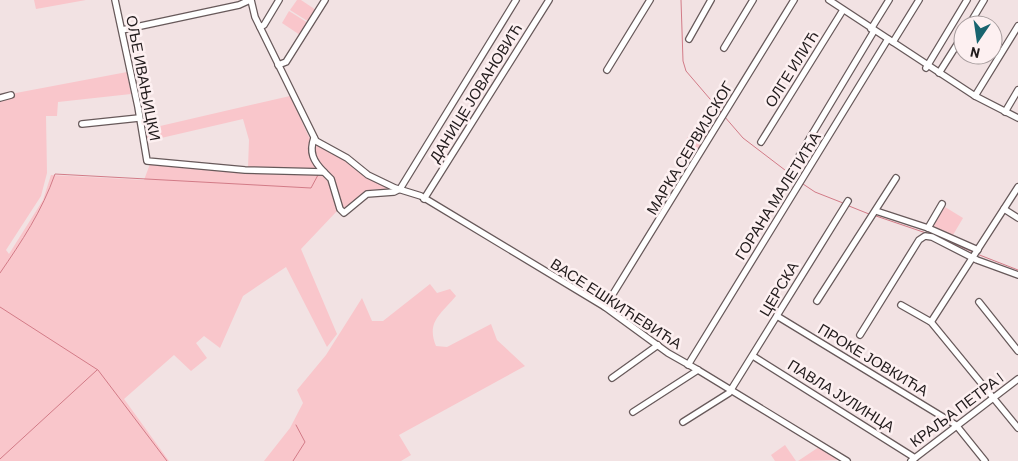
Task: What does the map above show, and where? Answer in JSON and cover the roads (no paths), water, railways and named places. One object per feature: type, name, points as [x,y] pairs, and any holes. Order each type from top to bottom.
[{"type":"street","name":"ОЉЕ ИВАЊИЦКИ","points":[[115,0],[147,160],[246,170],[324,172]]},
{"type":"street","points":[[122,30],[239,5],[251,0],[260,27],[314,138],[311,148],[312,156],[331,179],[340,210],[344,213],[367,194],[394,192],[400,189],[516,0]]},
{"type":"street","points":[[260,27],[264,25],[279,0]]},
{"type":"street","points":[[278,65],[286,62],[325,0]]},
{"type":"street","name":"ДАНИЦЕ ЈОВАНОВИЋ","points":[[424,199],[549,0]]},
{"type":"street","points":[[607,70],[650,0]]},
{"type":"street","points":[[689,40],[711,0]]},
{"type":"street","points":[[724,48],[753,0]]},
{"type":"street","name":"МАРКА СЕРВИЈСКОГ","points":[[605,307],[794,0]]},
{"type":"street","points":[[799,156],[889,0]]},
{"type":"street","name":"ГОРАНА МАЛЕТИЋА","points":[[688,364],[891,41],[919,0]]},
{"type":"street","points":[[927,67],[967,0]]},
{"type":"street","points":[[975,15],[984,0]]},
{"type":"street","points":[[831,1],[927,67],[975,96],[1018,118]]},
{"type":"street","name":"ОЛГЕ ИЛИЋ","points":[[762,142],[843,10]]},
{"type":"street","points":[[975,96],[1018,26]]},
{"type":"street","points":[[939,73],[953,51]]},
{"type":"street","points":[[1005,112],[1018,90]]},
{"type":"street","points":[[0,98],[11,96]]},
{"type":"street","points":[[82,124],[140,118]]},
{"type":"street","name":"ВАСЕ ЕШКИЋЕВИЋА","points":[[314,138],[348,158],[368,175],[424,199],[605,307],[658,345],[847,461]]},
{"type":"street","points":[[818,301],[896,178]]},
{"type":"street","points":[[931,322],[1018,187]]},
{"type":"street","name":"ЦЕРСКА","points":[[731,391],[848,200]]},
{"type":"street","points":[[928,228],[942,204]]},
{"type":"street","points":[[1004,209],[1018,218]]},
{"type":"street","points":[[876,211],[928,228],[978,250]]},
{"type":"street","points":[[860,335],[921,238],[932,237],[973,258],[1018,275]]},
{"type":"street","points":[[979,302],[1018,352]]},
{"type":"street","points":[[901,306],[931,322],[1018,428]]},
{"type":"street","name":"ПРОКЕ ЈОВКИЋА","points":[[777,316],[956,425],[985,461]]},
{"type":"street","points":[[612,378],[658,345]]},
{"type":"street","name":"ПАВЛА ЈУЛИНЦА","points":[[753,356],[916,459]]},
{"type":"street","points":[[634,412],[698,370]]},
{"type":"street","name":"КРАЉА ПЕТРА I","points":[[916,459],[956,425],[1018,379]]},
{"type":"street","points":[[683,422],[731,391]]},
{"type":"waterway","points":[[681,0],[683,61],[686,71],[722,113]]},
{"type":"waterway","points":[[724,116],[743,138],[798,180]]},
{"type":"waterway","points":[[0,273],[38,213],[55,174],[311,188],[318,175]]},
{"type":"waterway","points":[[803,184],[815,192],[843,203]]},
{"type":"waterway","points":[[849,206],[869,214]]},
{"type":"waterway","points":[[876,216],[929,234]]},
{"type":"waterway","points":[[938,237],[973,252]]},
{"type":"waterway","points":[[977,254],[1018,270]]},
{"type":"waterway","points":[[0,307],[98,370],[167,461]]},
{"type":"waterway","points":[[0,459],[97,370]]},
{"type":"waterway","points":[[293,461],[305,442],[296,425]]}]
